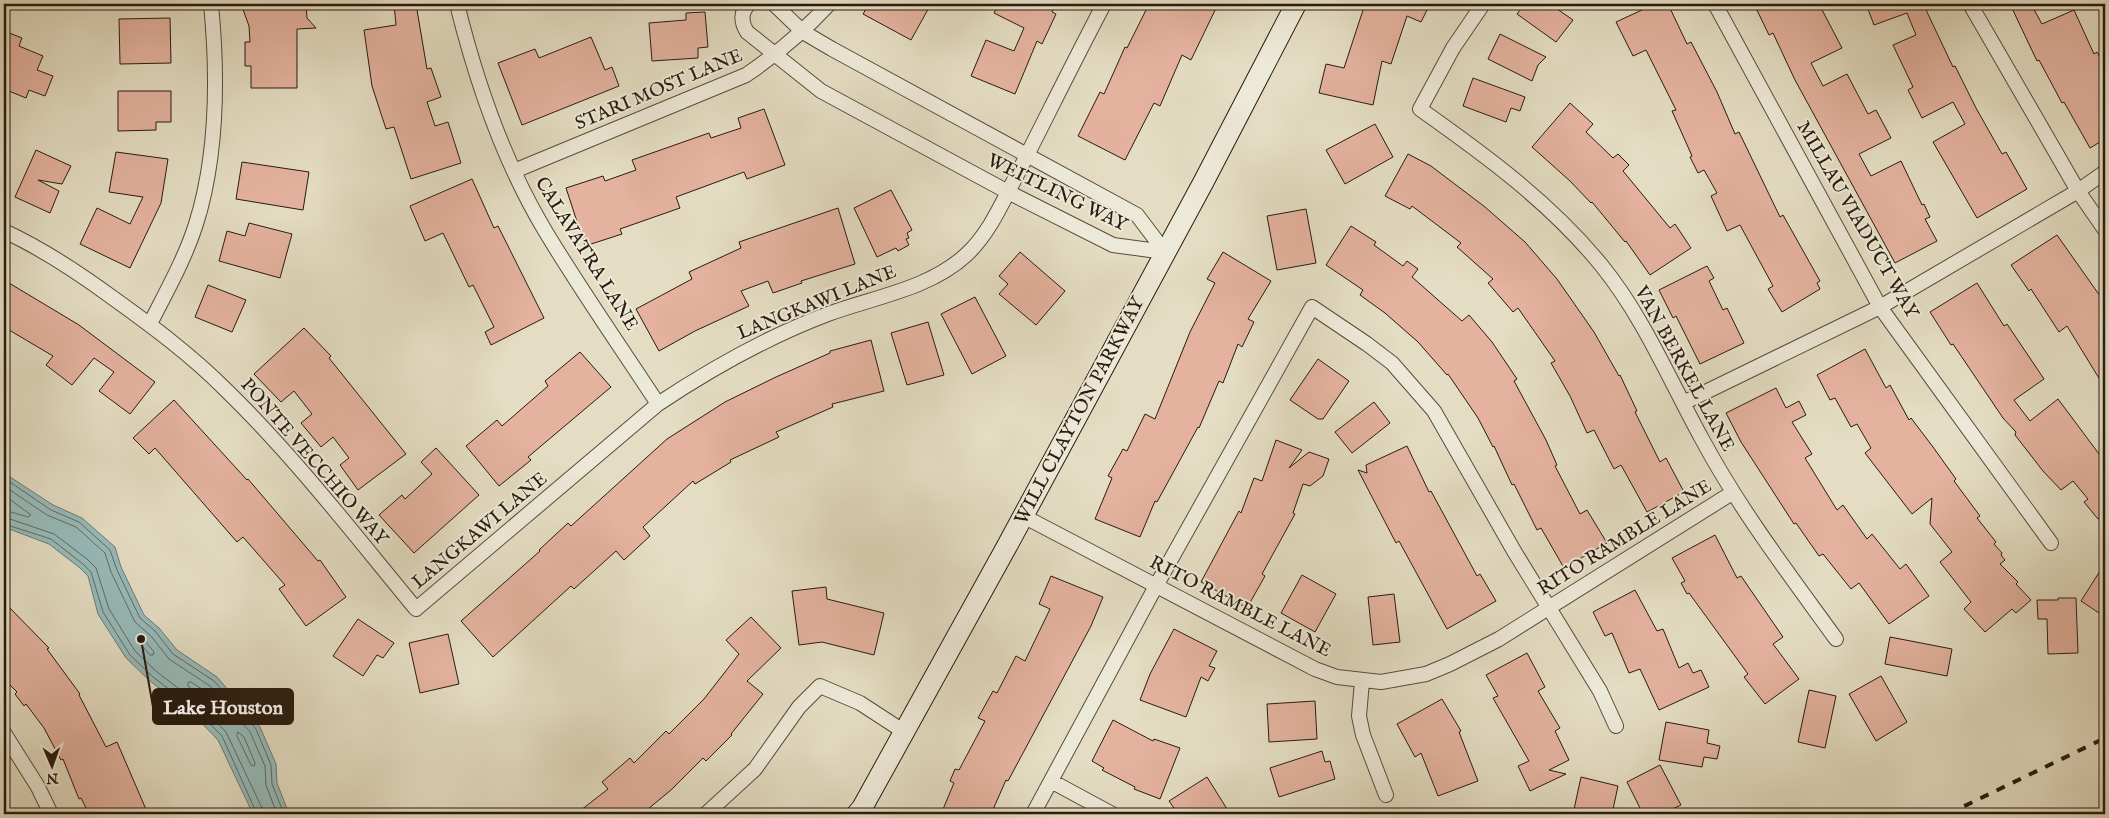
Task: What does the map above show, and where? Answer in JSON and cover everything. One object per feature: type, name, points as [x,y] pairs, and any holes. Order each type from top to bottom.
[{"type":"street","points":[[150,324],[192,234],[207,183],[213,114],[214,74],[211,4]]},
{"type":"street","name":"CALAVATRA LANE","points":[[456,4],[471,60],[514,171],[544,229],[658,404]]},
{"type":"street","name":"WEITLING WAY","points":[[749,4],[742,16],[742,24],[747,32],[821,91],[1008,192],[1113,245],[1165,252]]},
{"type":"street","name":"WEITLING WAY","points":[[774,4],[803,32],[1137,215],[1165,252]]},
{"type":"street","name":"STARI MOST LANE","points":[[514,171],[746,75],[803,32],[830,4]]},
{"type":"street","name":"LANGKAWI LANE","points":[[416,609],[658,404],[707,372],[789,330],[828,314],[927,280],[951,267],[967,254],[983,236],[1008,192],[1104,4]]},
{"type":"street","name":"WILL CLAYTON PARKWAY","points":[[857,814],[1023,516],[1296,4]]},
{"type":"street","name":"VAN BERKEL LANE","points":[[1483,4],[1453,48],[1420,108],[1555,214],[1603,268],[1630,306],[1651,341],[1732,493],[1836,639]]},
{"type":"street","name":"MILLAU VIADUCT WAY","points":[[1715,4],[1880,308],[2051,543]]},
{"type":"street","points":[[1970,4],[2078,191],[2105,230]]},
{"type":"street","points":[[1683,403],[1880,308],[2078,191],[2105,172]]},
{"type":"street","name":"PONTE VECCHIO WAY","points":[[4,231],[29,242],[95,284],[150,324],[224,387],[278,443],[416,609]]},
{"type":"street","points":[[1033,814],[1156,586],[1312,307],[1392,363],[1434,411],[1514,551],[1600,691],[1616,726]]},
{"type":"street","name":"RITO RAMBLE LANE","points":[[1023,516],[1315,669],[1337,677],[1381,682],[1426,674],[1476,651],[1549,608],[1732,493]]},
{"type":"street","points":[[1362,681],[1359,698],[1359,716],[1363,735],[1386,795]]},
{"type":"street","points":[[706,814],[755,769],[799,707],[820,686],[860,704],[903,732]]},
{"type":"street","points":[[4,733],[38,787],[51,814]]},
{"type":"street","points":[[1051,781],[1112,814]]},
{"type":"water","points":[[4,473],[53,505],[82,518],[115,547],[121,567],[144,615],[159,628],[177,650],[217,677],[260,727],[276,764],[277,783],[289,814],[253,814],[218,740],[192,713],[150,681],[126,658],[98,614],[88,576],[49,544],[4,527]]},
{"type":"building","points":[[241,4],[306,4],[307,18],[316,28],[297,29],[297,88],[251,88],[251,66],[245,66],[245,42],[250,42],[249,26]]},
{"type":"building","points":[[394,4],[416,4],[427,69],[431,68],[441,97],[427,102],[435,126],[448,122],[461,163],[411,179],[394,127],[386,129],[372,86],[364,30],[396,25]]},
{"type":"building","points":[[869,4],[931,4],[911,40],[863,14]]},
{"type":"building","points":[[999,4],[1056,4],[1052,12],[1056,14],[1042,44],[1037,41],[1015,94],[971,76],[986,40],[1014,51],[1024,28],[994,13]]},
{"type":"building","points":[[1149,4],[1218,4],[1191,60],[1182,55],[1160,106],[1154,103],[1125,160],[1078,136],[1100,92],[1104,94],[1125,47],[1127,48]]},
{"type":"building","points":[[1365,4],[1430,4],[1421,22],[1407,16],[1391,64],[1382,61],[1373,105],[1319,93],[1326,64],[1344,68]]},
{"type":"building","points":[[1525,4],[1550,4],[1573,20],[1556,42],[1517,14]]},
{"type":"building","points":[[1655,4],[1668,4],[1687,44],[1691,42],[1717,92],[1735,134],[1739,132],[1780,217],[1783,215],[1820,281],[1817,283],[1820,289],[1782,312],[1768,289],[1773,286],[1740,225],[1727,231],[1711,196],[1717,193],[1704,170],[1698,173],[1690,157],[1692,156],[1672,111],[1676,110],[1646,50],[1633,56],[1616,22]]},
{"type":"building","points":[[1754,4],[1819,4],[1842,48],[1811,63],[1823,86],[1847,74],[1868,114],[1876,110],[1891,138],[1859,154],[1871,176],[1901,161],[1922,205],[1924,204],[1930,217],[1925,219],[1937,241],[1895,263],[1795,80],[1773,33],[1769,35]]},
{"type":"building","points":[[1866,4],[1928,4],[1925,6],[1927,12],[1953,67],[1955,66],[2002,154],[2006,152],[2027,189],[1977,218],[1933,142],[1965,124],[1953,102],[1922,118],[1908,90],[1913,87],[1893,45],[1916,35],[1907,13],[1874,25]]},
{"type":"building","points":[[2010,4],[2031,4],[2042,24],[2074,10],[2094,54],[2097,52],[2105,67],[2105,139],[2090,148],[2064,102],[2062,103],[2039,60],[2037,61]]},
{"type":"building","points":[[705,12],[708,47],[698,48],[698,58],[652,61],[649,23],[686,20],[686,13]]},
{"type":"building","points":[[170,18],[171,63],[120,64],[119,19]]},
{"type":"building","points":[[4,31],[22,38],[19,46],[43,56],[37,70],[53,76],[45,96],[29,90],[26,98],[4,89]]},
{"type":"building","points":[[1500,34],[1546,57],[1538,65],[1532,81],[1488,59]]},
{"type":"building","points":[[591,37],[605,70],[612,67],[619,86],[522,125],[498,63],[535,49],[539,58]]},
{"type":"building","points":[[1473,78],[1525,97],[1520,111],[1511,108],[1506,122],[1463,106]]},
{"type":"building","points":[[118,91],[171,91],[171,122],[156,122],[156,130],[118,131]]},
{"type":"building","points":[[1570,103],[1593,124],[1586,132],[1613,158],[1618,154],[1629,165],[1623,171],[1670,228],[1675,224],[1691,248],[1650,275],[1626,241],[1592,202],[1532,147]]},
{"type":"building","points":[[764,109],[785,165],[747,179],[744,172],[676,197],[680,208],[620,229],[622,234],[585,246],[566,188],[603,176],[605,181],[636,170],[632,160],[709,133],[711,138],[741,128],[738,118]]},
{"type":"building","points":[[1375,124],[1393,157],[1345,184],[1326,150]]},
{"type":"building","points":[[36,150],[71,166],[62,184],[38,180],[59,191],[50,213],[15,197]]},
{"type":"building","points":[[116,152],[168,159],[161,203],[130,268],[80,244],[97,208],[130,224],[143,197],[109,192]]},
{"type":"building","points":[[1408,154],[1431,166],[1485,207],[1525,242],[1557,279],[1594,332],[1620,375],[1637,411],[1635,412],[1660,462],[1666,458],[1684,492],[1647,512],[1621,465],[1614,469],[1594,430],[1587,433],[1570,396],[1551,363],[1555,361],[1518,308],[1513,312],[1488,283],[1493,279],[1457,247],[1461,243],[1412,206],[1410,209],[1385,196]]},
{"type":"building","points":[[242,162],[309,172],[303,210],[236,199]]},
{"type":"building","points":[[472,179],[494,228],[498,226],[544,318],[491,345],[485,332],[494,327],[473,285],[469,287],[443,233],[425,241],[410,206]]},
{"type":"building","points":[[891,190],[912,230],[907,233],[909,238],[906,239],[909,245],[898,251],[896,248],[877,257],[854,208]]},
{"type":"building","points":[[838,208],[855,264],[801,281],[802,283],[773,293],[768,281],[741,291],[749,306],[695,331],[659,351],[636,309],[692,279],[689,272],[741,248],[739,242]]},
{"type":"building","points":[[1306,209],[1316,263],[1277,270],[1267,216]]},
{"type":"building","points":[[249,223],[292,234],[280,278],[219,261],[227,231],[245,236]]},
{"type":"building","points":[[1351,226],[1376,242],[1374,245],[1403,266],[1407,261],[1418,269],[1412,277],[1462,321],[1469,315],[1492,342],[1517,379],[1514,381],[1546,440],[1557,465],[1555,466],[1580,514],[1587,510],[1607,543],[1564,568],[1541,528],[1537,530],[1514,484],[1512,485],[1494,446],[1478,418],[1448,374],[1418,342],[1385,313],[1360,295],[1363,290],[1326,265]]},
{"type":"building","points":[[2057,235],[2105,303],[2105,388],[2067,326],[2059,332],[2031,289],[2029,291],[2011,265]]},
{"type":"building","points":[[1020,252],[1065,291],[1036,325],[999,294],[1008,284],[999,276]]},
{"type":"building","points":[[1223,252],[1271,281],[1248,319],[1254,322],[1242,347],[1238,344],[1223,383],[1219,381],[1199,428],[1157,502],[1155,501],[1140,537],[1095,519],[1112,478],[1108,476],[1123,449],[1127,451],[1145,414],[1155,419],[1190,332],[1215,283],[1207,279]]},
{"type":"building","points":[[1707,266],[1714,278],[1709,281],[1723,310],[1727,308],[1744,343],[1700,364],[1676,316],[1673,318],[1659,290]]},
{"type":"building","points":[[4,280],[79,325],[155,382],[130,414],[99,391],[114,372],[94,358],[72,385],[46,365],[53,356],[4,327]]},
{"type":"building","points":[[1977,283],[2004,326],[2007,324],[2044,379],[2014,400],[2030,421],[2058,399],[2105,462],[2105,513],[2098,519],[2084,502],[2088,499],[2073,481],[2061,490],[2043,471],[2015,435],[2016,432],[2003,418],[1953,344],[1951,345],[1930,312]]},
{"type":"building","points":[[208,285],[246,300],[232,332],[195,317]]},
{"type":"building","points":[[975,297],[1006,356],[972,374],[941,314]]},
{"type":"building","points":[[928,322],[944,375],[907,385],[891,333]]},
{"type":"building","points":[[304,328],[331,356],[329,358],[406,454],[358,490],[340,465],[349,458],[333,437],[321,447],[301,423],[312,414],[294,391],[281,402],[254,374]]},
{"type":"building","points":[[871,340],[884,391],[832,404],[833,407],[776,432],[779,437],[730,460],[731,462],[695,484],[693,481],[643,527],[650,536],[624,560],[616,551],[574,589],[571,586],[493,657],[461,621],[540,551],[568,523],[571,526],[667,439],[725,402],[776,377],[830,353],[830,351]]},
{"type":"building","points":[[1865,349],[1886,388],[1890,385],[1909,420],[1911,418],[1933,447],[1956,479],[1954,481],[1980,516],[1977,518],[1996,542],[1994,544],[2005,560],[2000,564],[2018,582],[2016,584],[2031,600],[2016,613],[2012,609],[1985,632],[1964,609],[1971,602],[1940,562],[1952,552],[1930,524],[1932,498],[1912,514],[1865,453],[1871,448],[1857,424],[1851,427],[1835,398],[1830,400],[1817,375]]},
{"type":"building","points":[[580,352],[611,387],[528,457],[531,460],[499,486],[466,446],[497,420],[502,426],[548,386],[545,381]]},
{"type":"building","points":[[1318,359],[1349,381],[1323,419],[1318,419],[1290,400]]},
{"type":"building","points":[[1776,388],[1786,408],[1799,401],[1806,415],[1792,422],[1812,454],[1805,458],[1837,510],[1843,505],[1867,539],[1872,534],[1900,569],[1906,564],[1929,596],[1889,624],[1859,583],[1851,589],[1823,554],[1819,556],[1796,523],[1794,524],[1741,442],[1726,413]]},
{"type":"building","points":[[174,400],[248,479],[318,561],[320,560],[346,597],[306,626],[279,589],[285,585],[243,537],[237,542],[155,448],[149,454],[133,438]]},
{"type":"building","points":[[1374,402],[1390,423],[1352,453],[1335,432]]},
{"type":"building","points":[[1276,440],[1302,450],[1289,468],[1309,452],[1329,459],[1323,476],[1310,486],[1303,484],[1293,513],[1295,514],[1262,574],[1265,576],[1247,608],[1201,582],[1239,511],[1241,513],[1254,478],[1262,481]]},
{"type":"building","points":[[1407,446],[1429,492],[1431,491],[1477,576],[1480,574],[1496,601],[1447,629],[1399,541],[1396,543],[1358,470],[1367,473],[1366,465]]},
{"type":"building","points":[[436,448],[479,495],[414,553],[379,515],[402,495],[405,499],[432,474],[421,462]]},
{"type":"building","points":[[1715,535],[1737,578],[1741,576],[1783,637],[1773,644],[1799,679],[1765,704],[1744,677],[1748,674],[1689,593],[1687,594],[1681,583],[1685,581],[1672,558]]},
{"type":"building","points":[[2105,563],[2105,617],[2081,601]]},
{"type":"building","points":[[1302,575],[1336,594],[1315,632],[1281,613]]},
{"type":"building","points":[[1051,576],[1103,597],[1091,626],[1008,781],[1006,780],[991,814],[941,814],[954,783],[950,781],[955,769],[959,770],[985,721],[978,718],[993,691],[997,693],[1016,656],[1025,661],[1050,609],[1039,604]]},
{"type":"building","points":[[826,587],[827,599],[884,613],[874,655],[822,642],[799,645],[792,591]]},
{"type":"building","points":[[1635,590],[1657,631],[1663,629],[1679,668],[1688,663],[1693,673],[1701,670],[1709,687],[1659,710],[1640,669],[1629,673],[1612,633],[1605,636],[1593,612]]},
{"type":"building","points":[[1394,594],[1400,642],[1373,645],[1368,597]]},
{"type":"building","points":[[2058,598],[2076,598],[2078,653],[2048,654],[2047,619],[2038,619],[2037,600],[2058,600]]},
{"type":"building","points":[[4,602],[49,648],[47,649],[80,694],[106,747],[117,742],[148,814],[89,814],[81,798],[79,799],[63,759],[61,760],[44,728],[26,704],[24,706],[15,694],[17,692],[4,679]]},
{"type":"building","points":[[751,617],[781,648],[747,681],[763,694],[732,735],[706,761],[703,758],[671,790],[642,814],[576,814],[608,789],[602,782],[630,758],[634,763],[666,731],[669,734],[704,699],[739,654],[726,640]]},
{"type":"building","points":[[358,619],[394,643],[383,658],[377,655],[363,676],[333,656]]},
{"type":"building","points":[[1174,629],[1217,651],[1209,666],[1215,668],[1208,681],[1201,677],[1186,717],[1140,700],[1150,674]]},
{"type":"building","points":[[448,634],[459,684],[420,693],[409,643]]},
{"type":"building","points":[[1890,637],[1952,649],[1947,676],[1885,664]]},
{"type":"building","points":[[1527,653],[1545,687],[1538,691],[1560,728],[1555,731],[1569,760],[1549,770],[1566,774],[1530,791],[1518,766],[1529,761],[1493,698],[1498,696],[1486,675]]},
{"type":"building","points":[[1881,676],[1907,722],[1876,741],[1849,694]]},
{"type":"building","points":[[1809,690],[1836,696],[1825,748],[1798,742]]},
{"type":"building","points":[[1442,699],[1461,731],[1459,732],[1478,781],[1438,796],[1421,753],[1415,757],[1397,724]]},
{"type":"building","points":[[1315,701],[1317,739],[1269,742],[1267,704]]},
{"type":"building","points":[[1113,720],[1153,741],[1154,739],[1180,748],[1160,799],[1134,789],[1135,787],[1102,770],[1104,768],[1092,761]]},
{"type":"building","points":[[1666,722],[1709,730],[1707,743],[1720,746],[1717,759],[1704,757],[1702,767],[1659,760]]},
{"type":"building","points":[[1322,751],[1325,762],[1330,761],[1335,779],[1279,797],[1270,768]]},
{"type":"building","points":[[1660,765],[1681,805],[1662,814],[1643,814],[1627,782]]},
{"type":"building","points":[[1207,777],[1227,809],[1219,814],[1178,814],[1169,801]]},
{"type":"building","points":[[1581,777],[1618,786],[1612,814],[1573,814]]},
{"type":"railway","points":[[1948,814],[2105,738]]},
{"type":"place","name":"Lake Houston","points":[[141,639]]}]
